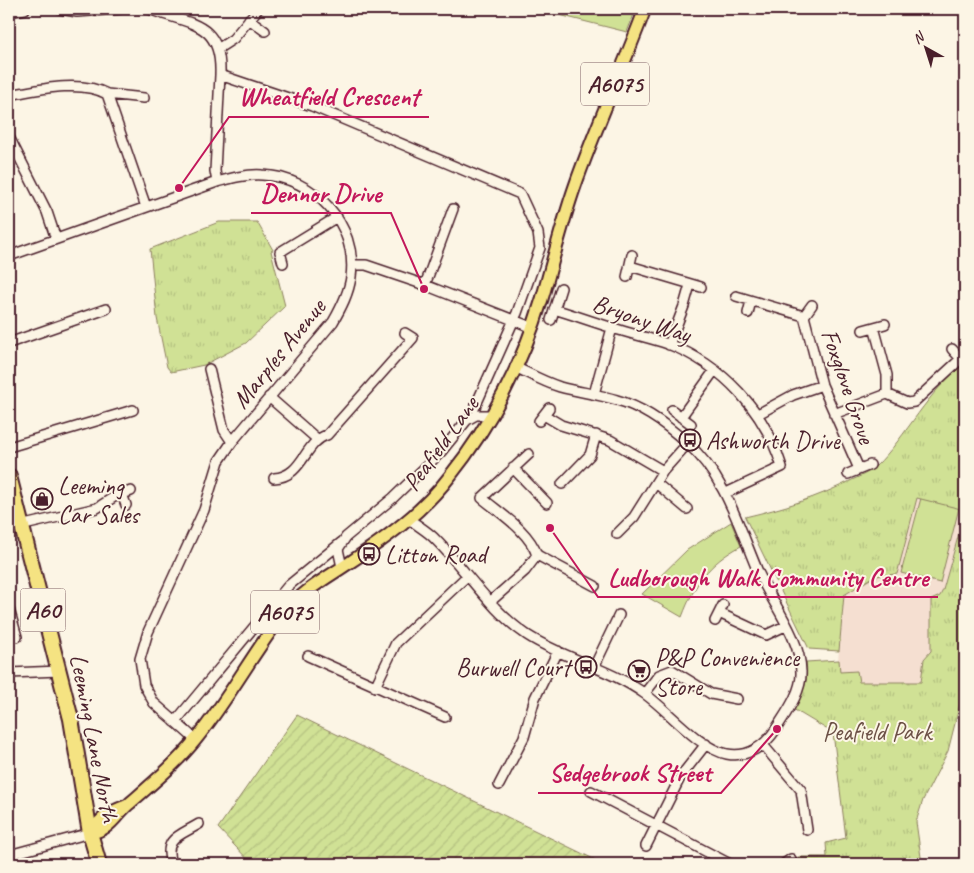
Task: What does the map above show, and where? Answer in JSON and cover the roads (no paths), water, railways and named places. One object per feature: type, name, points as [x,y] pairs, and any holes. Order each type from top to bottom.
[{"type":"highway","name":"Leeming Lane North","points":[[9,476],[20,526],[60,671],[71,719],[90,833],[99,864]]},
{"type":"main road","name":"Peafield Lane","points":[[90,833],[110,826],[126,806],[159,778],[196,740],[223,704],[282,614],[304,594],[383,540],[410,519],[429,502],[450,477],[491,415],[515,367],[541,301],[575,186],[645,9]]},
{"type":"street","points":[[9,12],[25,9]]},
{"type":"street","points":[[60,9],[77,12],[114,9]]},
{"type":"street","points":[[149,9],[172,13],[204,30],[211,35],[219,48],[220,75],[215,171],[217,182]]},
{"type":"street","points":[[219,48],[233,39],[258,9]]},
{"type":"street","points":[[249,19],[265,31]]},
{"type":"street","points":[[220,75],[312,106],[520,194],[540,240],[514,321],[476,407]]},
{"type":"street","points":[[9,95],[60,87],[101,90],[107,94],[144,98]]},
{"type":"street","points":[[107,94],[146,207]]},
{"type":"street","points":[[9,137],[47,212],[56,239]]},
{"type":"street","name":"Marples Avenue","points":[[9,256],[217,182],[261,174],[294,181],[318,196],[337,217],[349,244],[352,265],[348,291],[333,322],[232,442],[219,462],[204,510],[143,646],[141,673],[144,685],[154,703],[196,740]]},
{"type":"street","points":[[426,285],[451,213],[440,214]]},
{"type":"street","points":[[283,263],[280,252],[337,217]]},
{"type":"street","points":[[627,277],[632,255]]},
{"type":"street","points":[[352,265],[366,265],[426,285],[531,327]]},
{"type":"street","points":[[630,266],[701,287]]},
{"type":"street","points":[[669,345],[690,285]]},
{"type":"street","name":"Bryony Way","points":[[551,320],[561,288]]},
{"type":"street","name":"Foxglove Grove","points":[[736,296],[804,316]]},
{"type":"street","points":[[748,313],[751,301]]},
{"type":"street","name":"Foxglove Grove","points":[[804,316],[812,306]]},
{"type":"street","points":[[9,343],[106,309]]},
{"type":"street","name":"Bryony Way","points":[[554,309],[669,345],[714,371],[733,386],[758,414],[778,453],[782,467],[726,494]]},
{"type":"street","name":"Foxglove Grove","points":[[804,316],[822,385],[859,470]]},
{"type":"street","points":[[862,330],[885,324]]},
{"type":"street","points":[[874,327],[887,374],[887,394]]},
{"type":"street","points":[[594,394],[612,328]]},
{"type":"street","points":[[274,478],[285,478],[292,472],[317,438],[327,435],[413,338],[405,333]]},
{"type":"street","points":[[834,414],[887,394],[907,403],[914,402],[963,357],[952,349]]},
{"type":"street","points":[[410,519],[435,539],[513,624],[528,636],[594,667],[645,694],[714,749],[735,755],[755,750],[763,745],[780,722],[800,683],[801,671],[797,647],[759,574],[726,494],[708,466],[688,443],[640,409],[619,400],[556,386],[515,367]]},
{"type":"street","points":[[209,369],[224,430],[232,442]]},
{"type":"street","points":[[681,417],[714,371]]},
{"type":"street","points":[[758,414],[793,395],[822,385]]},
{"type":"street","points":[[269,397],[317,438]]},
{"type":"street","points":[[9,447],[133,410]]},
{"type":"street","points":[[672,410],[691,424]]},
{"type":"street","points":[[175,722],[288,586],[342,542],[425,468],[441,452],[467,420],[476,415],[491,415]]},
{"type":"street","points":[[544,415],[561,425],[596,436],[643,458],[663,471]]},
{"type":"street","points":[[562,484],[567,473],[590,455],[596,436]]},
{"type":"street","points":[[624,532],[663,471],[688,443]]},
{"type":"street","points":[[529,454],[482,498],[514,524],[534,546],[537,556],[595,586]]},
{"type":"street","name":"Foxglove Grove","points":[[848,474],[870,465]]},
{"type":"street","points":[[513,468],[547,502]]},
{"type":"street","points":[[656,483],[685,504]]},
{"type":"street","points":[[20,526],[97,508],[131,491]]},
{"type":"street","points":[[122,494],[126,504]]},
{"type":"street","points":[[342,542],[338,554],[342,567]]},
{"type":"street","points":[[491,601],[525,571],[537,556]]},
{"type":"street","points":[[375,687],[396,643],[467,576]]},
{"type":"street","points":[[9,609],[17,637]]},
{"type":"street","points":[[719,613],[766,635],[785,626]]},
{"type":"street","points":[[594,667],[619,615]]},
{"type":"street","points":[[499,785],[524,737],[536,698],[558,651]]},
{"type":"street","points":[[308,656],[446,718]]},
{"type":"street","points":[[645,694],[659,675],[672,670],[711,694],[737,699]]},
{"type":"street","points":[[9,674],[60,671]]},
{"type":"street","points":[[646,846],[681,776],[706,744]]},
{"type":"street","points":[[763,745],[801,790],[807,830]]},
{"type":"street","points":[[591,792],[730,864]]},
{"type":"street","points":[[171,864],[167,848],[170,843],[199,824]]},
{"type":"street","points":[[9,855],[90,833]]},
{"type":"place","name":"Wheatfield Crescent","points":[[179,188]]},
{"type":"place","name":"Dennor Drive","points":[[424,289]]},
{"type":"place","name":"Ashworth Drive","points":[[690,440]]},
{"type":"place","name":"Leeming Car Sales","points":[[42,499]]},
{"type":"place","name":"Ludborough Walk Community Centre","points":[[550,528]]},
{"type":"place","name":"Litton Road","points":[[369,554]]},
{"type":"place","name":"Burwell Court","points":[[586,667]]},
{"type":"place","name":"P&P Convenience Store","points":[[639,671]]},
{"type":"place","name":"Sedgebrook Street","points":[[777,729]]},
{"type":"park label","name":"Peafield Park","points":[[877,731]]}]
